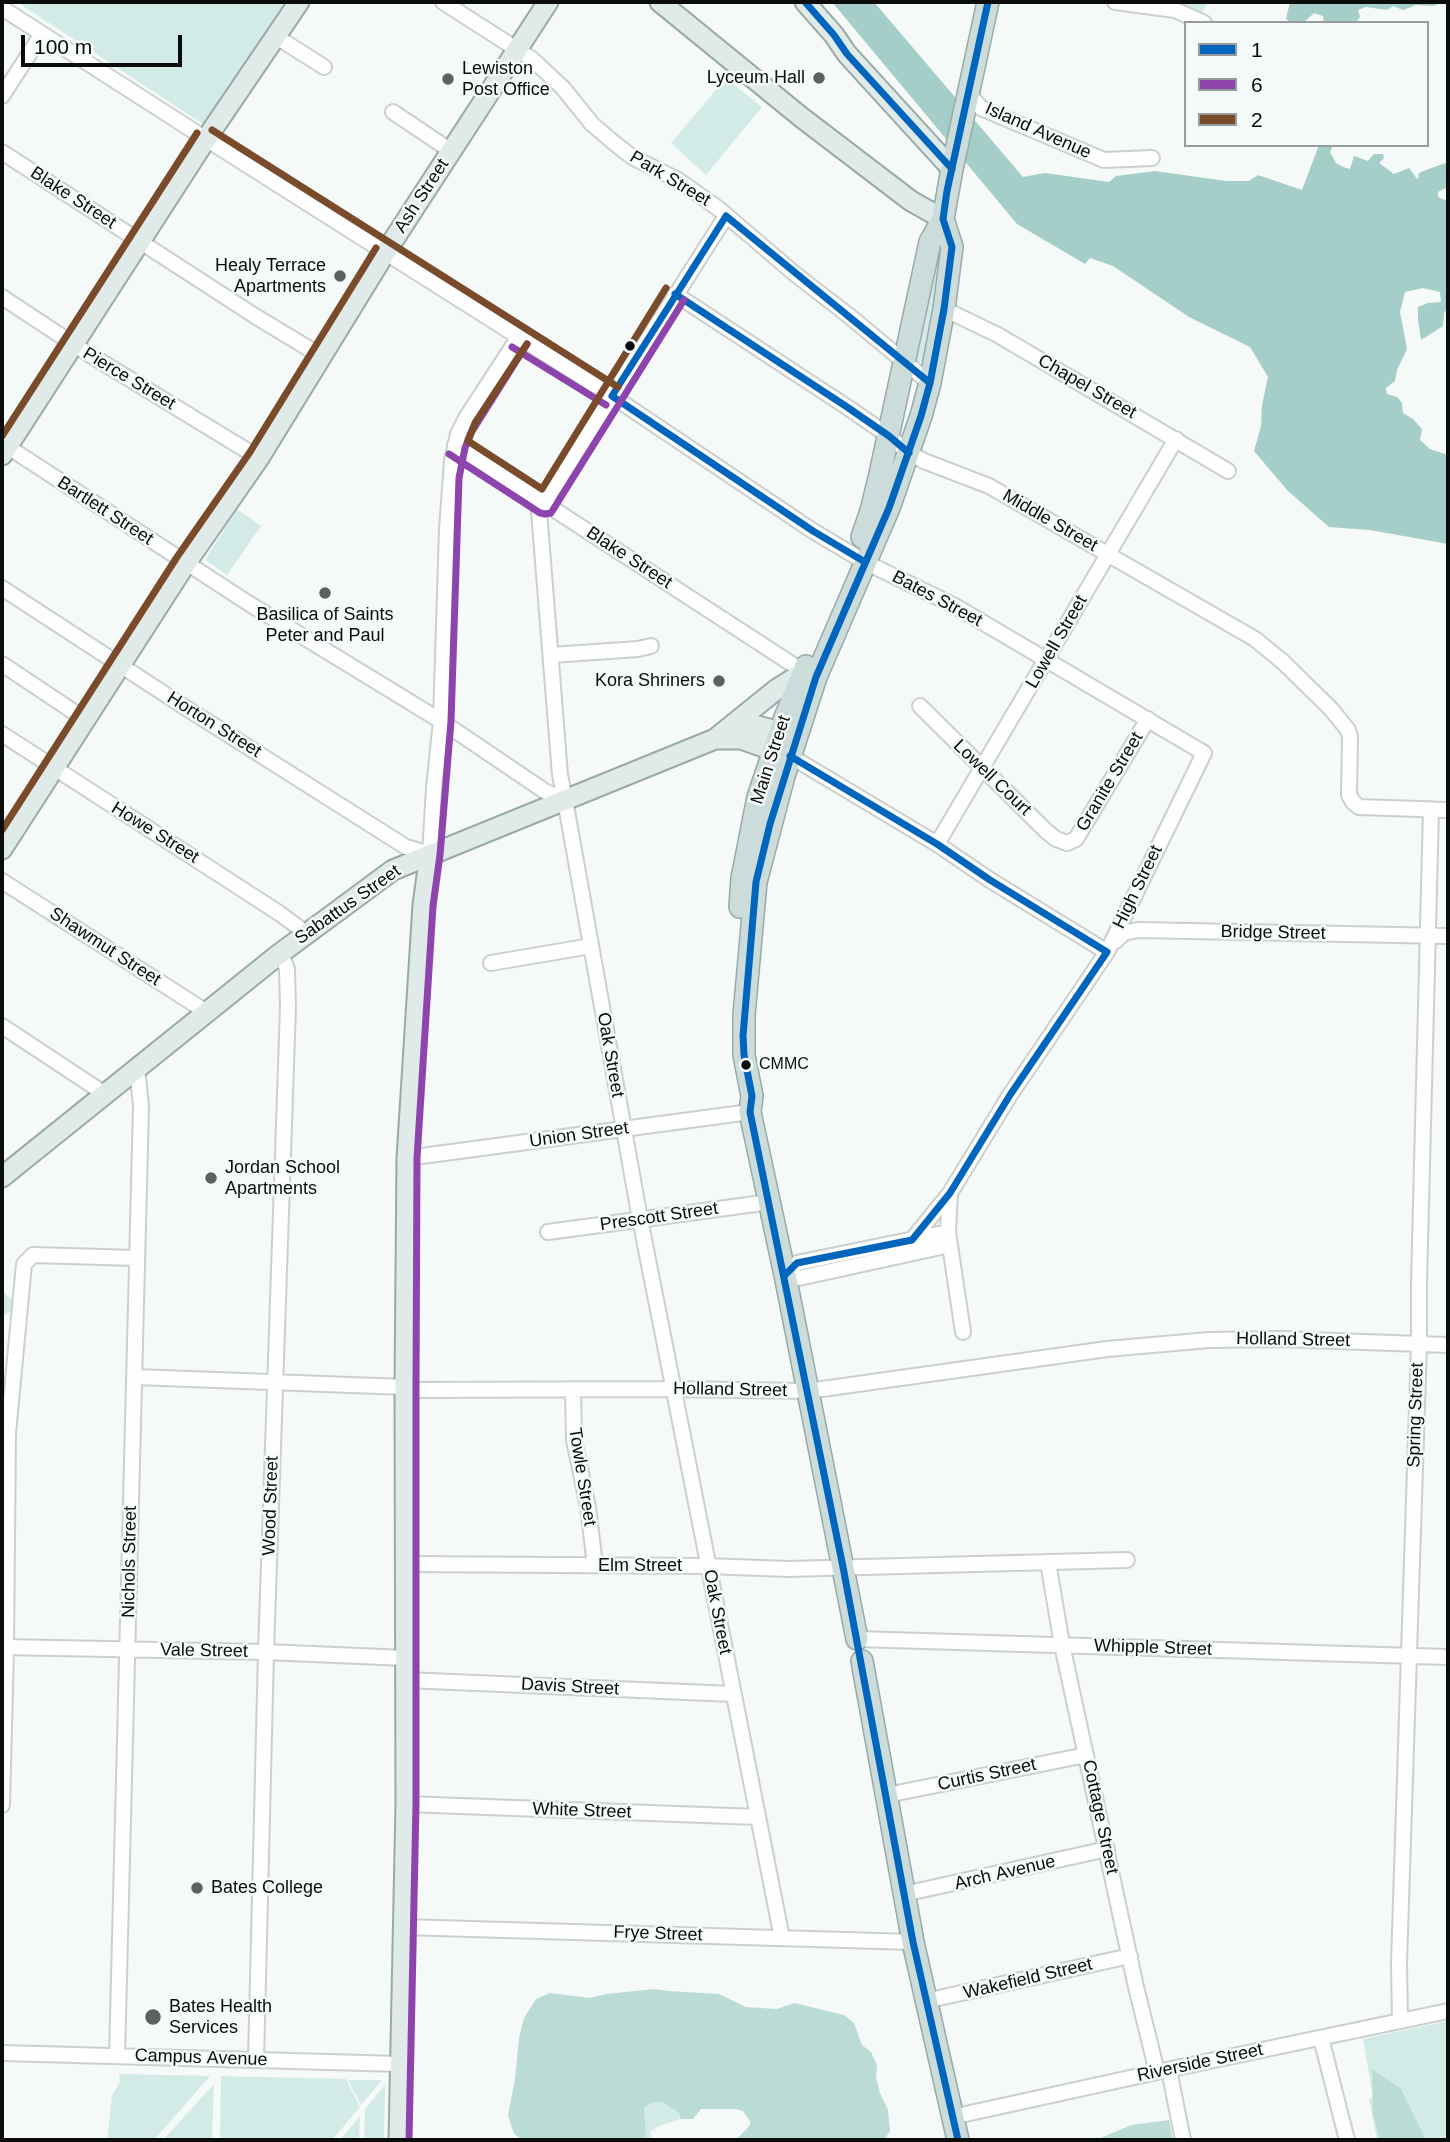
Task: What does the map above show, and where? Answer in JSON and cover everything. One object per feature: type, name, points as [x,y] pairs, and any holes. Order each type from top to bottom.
[{"type":"highway","name":"Main Street","points":[[857,1639],[750,1112],[741,1099],[733,1053],[735,957],[742,878],[758,797],[816,677],[860,559],[930,242],[943,219],[988,2]]},
{"type":"highway","name":"Main Street","points":[[785,743],[804,672],[860,559],[879,531],[909,453],[930,383],[944,309],[952,247],[943,219]]},
{"type":"highway","name":"Main Street","points":[[862,1661],[913,1942],[958,2140]]},
{"type":"main road","points":[[4,448],[205,139],[299,2]]},
{"type":"main road","name":"Ash Street","points":[[2,849],[186,563],[259,458],[386,253],[548,2]]},
{"type":"main road","points":[[660,2],[801,117],[911,201],[943,219]]},
{"type":"main road","points":[[805,2],[847,54],[953,161]]},
{"type":"main road","points":[[715,738],[777,689],[804,672]]},
{"type":"main road","points":[[715,738],[747,726],[765,727],[785,743]]},
{"type":"main road","name":"Sabattus Street","points":[[3,1175],[306,933],[393,870],[715,738]]},
{"type":"main road","points":[[400,2140],[406,1804],[407,1158],[423,905],[430,854]]},
{"type":"main road","name":"Main Street","points":[[857,1639],[862,1661]]},
{"type":"street","name":"Park Street","points":[[443,2],[518,49],[563,88],[592,124],[624,151],[692,189],[930,383]]},
{"type":"street","points":[[1115,2],[1175,10],[1200,21]]},
{"type":"street","name":"Bates Street","points":[[2,8],[612,396],[813,531],[860,559],[955,606],[1203,753]]},
{"type":"street","points":[[2,96],[42,34]]},
{"type":"street","points":[[275,36],[324,67]]},
{"type":"street","name":"Island Avenue","points":[[968,99],[981,108],[1104,160],[1152,158]]},
{"type":"street","points":[[393,113],[452,151]]},
{"type":"street","name":"Blake Street","points":[[2,152],[321,356]]},
{"type":"street","name":"Oak Street","points":[[726,216],[539,511],[565,800],[640,1219],[782,1938]]},
{"type":"street","name":"Middle Street","points":[[676,294],[889,436],[909,453],[989,486],[1257,640],[1331,709],[1348,730],[1349,794],[1353,802],[1359,807],[1368,808],[1431,809]]},
{"type":"street","name":"Pierce Street","points":[[2,297],[73,344],[259,458]]},
{"type":"street","name":"Chapel Street","points":[[944,309],[998,335],[1228,471]]},
{"type":"street","points":[[430,854],[441,721],[449,477],[454,445],[466,418],[518,338]]},
{"type":"street","name":"Lowell Street","points":[[937,844],[1176,439]]},
{"type":"street","name":"Blake Street","points":[[454,445],[804,672]]},
{"type":"street","name":"Bartlett Street","points":[[4,448],[441,721],[546,792],[565,800]]},
{"type":"street","name":"Horton Street","points":[[2,588],[406,847],[430,854]]},
{"type":"street","points":[[551,656],[651,646]]},
{"type":"street","points":[[2,664],[86,720]]},
{"type":"street","name":"Lowell Court","points":[[920,706],[1045,830],[1061,842],[1070,842]]},
{"type":"street","name":"Granite Street","points":[[1070,842],[1076,839],[1148,719]]},
{"type":"street","name":"Howe Street","points":[[2,734],[306,933]]},
{"type":"street","points":[[785,743],[989,880],[1107,952]]},
{"type":"street","name":"High Street","points":[[912,1240],[950,1193],[1010,1095],[1107,952],[1203,753]]},
{"type":"street","points":[[1431,809],[1448,810]]},
{"type":"street","name":"Spring Street","points":[[1399,2021],[1419,1344],[1431,809]]},
{"type":"street","name":"Shawmut Street","points":[[2,881],[208,1013]]},
{"type":"street","name":"Bridge Street","points":[[1107,952],[1124,933],[1138,930],[1448,936]]},
{"type":"street","points":[[491,963],[591,946]]},
{"type":"street","name":"Wood Street","points":[[256,2060],[266,1652],[288,1007],[287,969],[278,955]]},
{"type":"street","points":[[2,1026],[105,1094]]},
{"type":"street","name":"Nichols Street","points":[[117,2056],[138,1258],[141,1105],[137,1068]]},
{"type":"street","name":"Union Street","points":[[407,1158],[750,1112]]},
{"type":"street","name":"High Street","points":[[950,1193],[949,1238],[963,1332]]},
{"type":"street","name":"Prescott Street","points":[[548,1232],[769,1202]]},
{"type":"street","points":[[785,1275],[797,1263],[912,1240],[949,1238]]},
{"type":"street","points":[[785,1275],[799,1278],[949,1238]]},
{"type":"street","points":[[2,1805],[8,1433],[24,1264],[33,1255],[138,1258]]},
{"type":"street","name":"Holland Street","points":[[135,1377],[405,1387],[414,1390],[807,1391],[1107,1349],[1209,1340],[1281,1339],[1448,1345]]},
{"type":"street","name":"Towle Street","points":[[573,1390],[574,1440],[588,1507],[595,1565]]},
{"type":"street","name":"Elm Street","points":[[406,1564],[788,1569],[1127,1560]]},
{"type":"street","name":"Cottage Street","points":[[1048,1562],[1062,1645],[1130,1956],[1183,2140]]},
{"type":"street","name":"Whipple Street","points":[[857,1639],[1448,1657]]},
{"type":"street","name":"Vale Street","points":[[4,1648],[266,1652],[406,1658]]},
{"type":"street","name":"Davis Street","points":[[406,1680],[733,1694]]},
{"type":"street","name":"Curtis Street","points":[[887,1796],[1086,1755]]},
{"type":"street","name":"White Street","points":[[406,1804],[758,1817]]},
{"type":"street","name":"Arch Avenue","points":[[904,1894],[1107,1849]]},
{"type":"street","name":"Frye Street","points":[[403,1927],[913,1942]]},
{"type":"street","name":"Wakefield Street","points":[[925,2001],[1130,1956]]},
{"type":"street","name":"Riverside Street","points":[[952,2117],[1448,2011]]},
{"type":"street","points":[[1321,2038],[1348,2140]]},
{"type":"street","name":"Campus Avenue","points":[[2,2053],[401,2064]]},
{"type":"shaded area","points":[[17,2],[288,2],[206,126]]},
{"type":"shaded area","points":[[832,2],[874,2],[1023,177],[1045,173],[1109,182],[1116,176],[1155,171],[1226,181],[1249,181],[1258,175],[1302,190],[1318,147],[1332,147],[1330,152],[1336,163],[1350,169],[1354,156],[1368,161],[1374,154],[1383,154],[1384,158],[1379,163],[1394,174],[1409,168],[1417,179],[1421,172],[1448,162],[1448,187],[1438,192],[1438,197],[1448,199],[1448,307],[1444,313],[1443,326],[1421,340],[1418,307],[1441,302],[1440,292],[1423,288],[1405,292],[1400,312],[1407,349],[1395,381],[1386,388],[1387,394],[1397,397],[1402,403],[1403,413],[1422,429],[1420,440],[1430,449],[1448,455],[1448,544],[1370,530],[1329,527],[1288,491],[1254,451],[1261,426],[1268,377],[1250,347],[1189,317],[1113,266],[1090,258],[1085,264],[1017,224]]},
{"type":"shaded area","points":[[1116,2],[1208,2],[1202,12]]},
{"type":"shaded area","points":[[1290,2],[1444,2],[1433,6],[1416,5],[1403,10],[1393,6],[1387,10],[1366,7],[1358,10],[1360,17],[1357,21],[1324,21],[1323,16],[1314,13],[1305,21],[1286,19]]},
{"type":"shaded area","points":[[726,78],[762,107],[706,175],[671,143]]},
{"type":"shaded area","points":[[941,238],[933,321],[924,362],[916,362],[914,360]]},
{"type":"shaded area","points":[[237,509],[261,526],[227,575],[205,560]]},
{"type":"shaded area","points":[[2,1291],[13,1300],[12,1311],[2,1316]]},
{"type":"shaded area","points":[[654,1989],[719,1994],[746,2007],[777,2009],[794,2003],[844,2015],[854,2023],[862,2045],[871,2052],[877,2065],[876,2078],[888,2110],[890,2131],[884,2140],[736,2140],[750,2125],[743,2111],[701,2109],[693,2119],[681,2119],[679,2113],[664,2103],[653,2102],[644,2108],[644,2140],[523,2140],[514,2134],[508,2115],[519,2038],[524,2018],[536,1999],[550,1993],[590,1998]]},
{"type":"shaded area","points":[[1448,2021],[1448,2140],[1377,2140],[1369,2099],[1373,2097],[1363,2039]]},
{"type":"shaded area","points":[[1372,2069],[1401,2089],[1426,2140],[1380,2140],[1373,2114]]},
{"type":"shaded area","points":[[119,2074],[210,2076],[154,2140],[107,2140],[112,2096],[120,2082]]},
{"type":"shaded area","points":[[221,2076],[346,2079],[360,2107],[332,2140],[220,2140]]},
{"type":"shaded area","points":[[348,2080],[382,2080],[361,2105]]},
{"type":"shaded area","points":[[214,2084],[212,2140],[163,2140]]},
{"type":"shaded area","points":[[385,2085],[384,2140],[364,2140],[365,2109]]},
{"type":"shaded area","points":[[653,2102],[664,2103],[679,2113],[681,2119],[659,2126],[650,2132],[652,2140],[644,2140],[644,2108]]},
{"type":"shaded area","points":[[360,2116],[359,2140],[340,2140]]},
{"type":"shaded area","points":[[1169,2120],[1173,2140],[1096,2140],[1131,2125]]},
{"type":"transit line","name":"1","points":[[805,2],[847,54],[952,169]]},
{"type":"transit line","name":"1","points":[[958,2140],[913,1942],[843,1567],[750,1112],[752,1096],[743,1036],[756,882],[770,824],[816,677],[889,508],[930,383],[952,247],[943,219],[947,191],[988,2]]},
{"type":"transit line","name":"2","points":[[212,130],[618,387]]},
{"type":"transit line","name":"2","points":[[2,436],[197,133]]},
{"type":"transit line","name":"1","points":[[726,216],[930,383]]},
{"type":"transit line","name":"1","points":[[612,396],[726,216]]},
{"type":"transit line","name":"2","points":[[2,830],[177,557],[250,452],[376,248]]},
{"type":"transit line","name":"2","points":[[527,344],[475,423],[468,441],[542,489],[666,288]]},
{"type":"transit line","name":"1","points":[[675,294],[847,407],[909,453]]},
{"type":"transit line","name":"6","points":[[449,454],[540,513],[551,513],[684,300]]},
{"type":"transit line","name":"6","points":[[409,2140],[416,1804],[417,1158],[433,906],[451,721],[459,478],[471,433],[527,344]]},
{"type":"transit line","name":"6","points":[[512,347],[606,405]]},
{"type":"transit line","name":"1","points":[[612,396],[813,531],[865,562]]},
{"type":"transit line","name":"1","points":[[790,756],[937,844],[1107,952]]},
{"type":"transit line","name":"1","points":[[785,1275],[797,1263],[912,1240],[950,1193],[1010,1095],[1107,952]]},
{"type":"place","name":"Lyceum Hall","points":[[819,78]]},
{"type":"place","name":"Lewiston Post Office","points":[[448,79]]},
{"type":"place","name":"Healy Terrace Apartments","points":[[340,276]]},
{"type":"place","name":"Basilica of Saints Peter and Paul","points":[[325,593]]},
{"type":"place","name":"Kora Shriners","points":[[719,681]]},
{"type":"place","name":"CMMC","points":[[746,1065]]},
{"type":"place","name":"Jordan School Apartments","points":[[211,1178]]},
{"type":"place","name":"Bates College","points":[[197,1888]]},
{"type":"place","name":"Bates Health Services","points":[[153,2017]]}]
